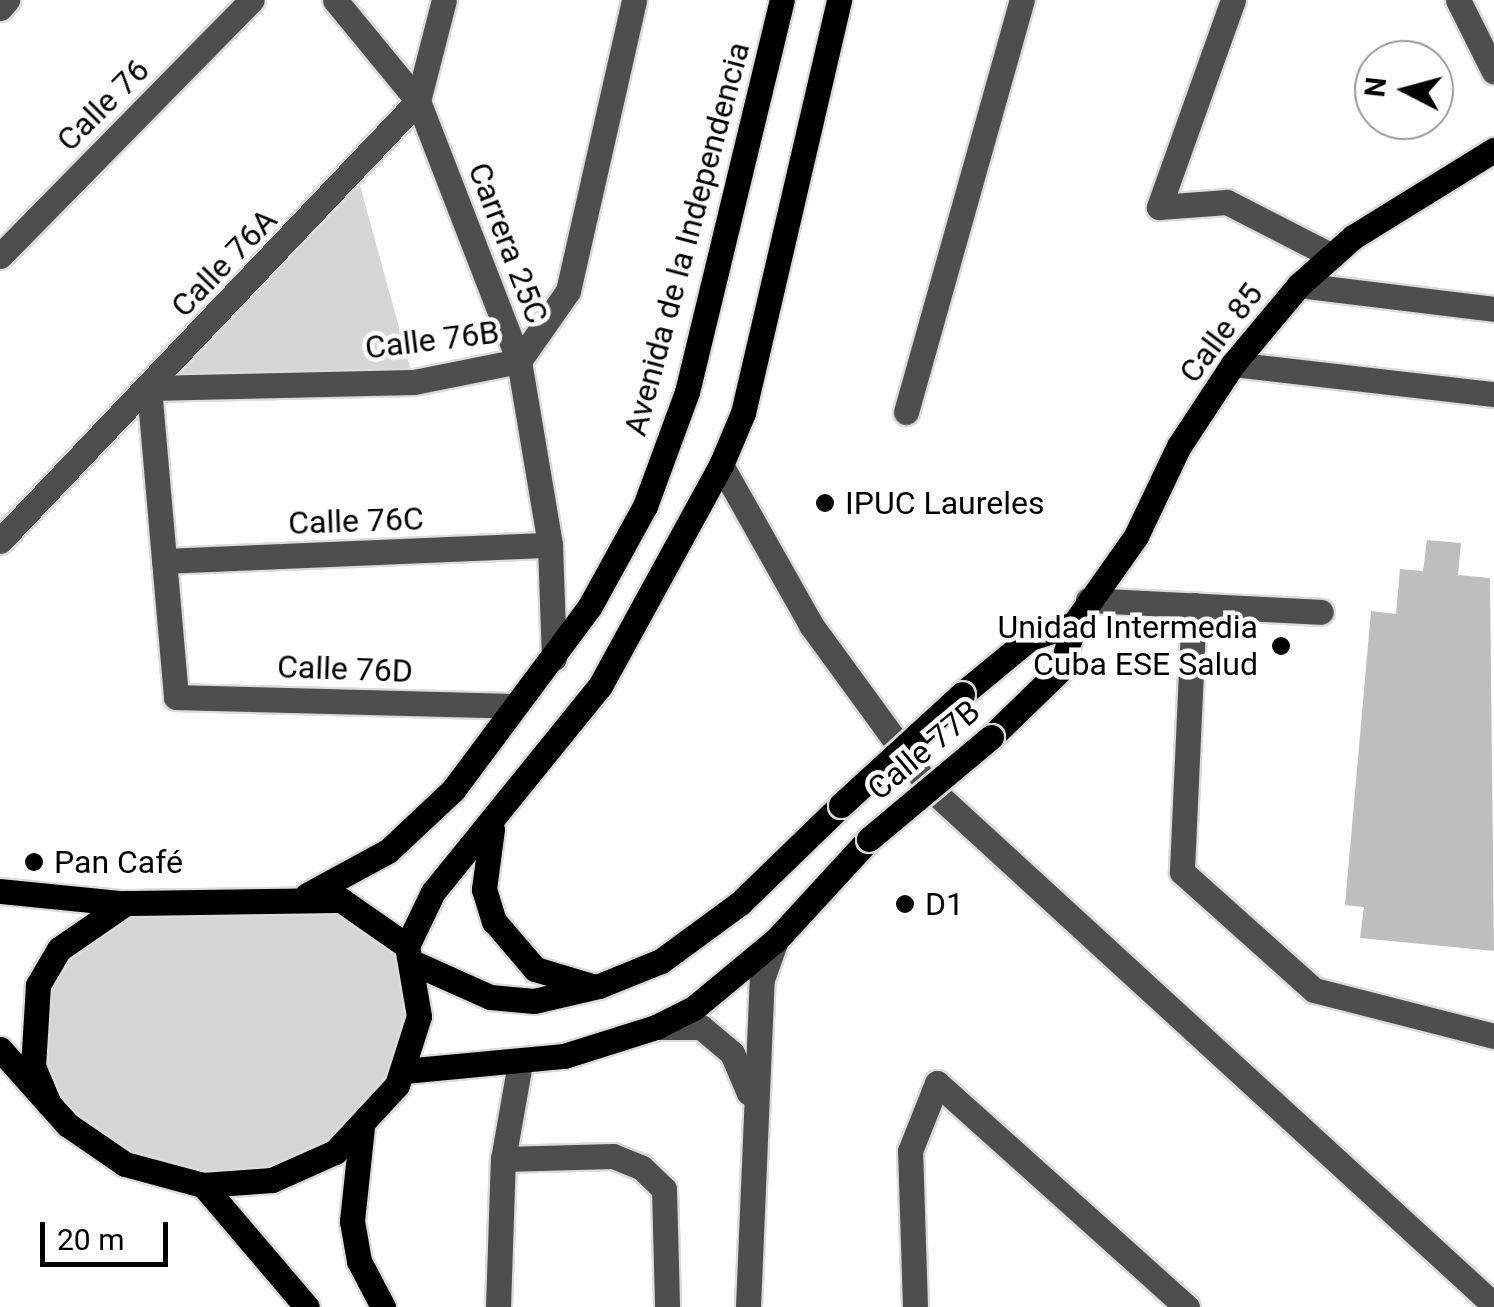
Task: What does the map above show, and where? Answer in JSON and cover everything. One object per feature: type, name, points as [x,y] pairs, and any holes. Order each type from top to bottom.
[{"type":"main road","name":"Avenida de la Independencia","points":[[306,895],[388,851],[453,790],[590,606],[672,438],[782,0]]},
{"type":"main road","points":[[0,1049],[49,1104],[125,1164],[203,1185],[304,1169],[362,1127],[404,1070],[419,1016],[410,955],[432,892],[493,826],[600,686],[721,465],[743,413],[839,0]]},
{"type":"main road","name":"Calle 85","points":[[1074,624],[1136,536],[1180,446],[1232,364],[1300,285],[1332,256],[1494,150]]},
{"type":"main road","name":"Calle 77B","points":[[404,1070],[520,1063],[656,1027],[694,1008],[776,940],[869,839],[991,737],[1060,669],[1074,624]]},
{"type":"main road","name":"Calle 77B","points":[[410,955],[490,997],[534,1002],[599,986],[660,961],[740,902],[962,694],[1030,638],[1074,624]]},
{"type":"main road","points":[[493,826],[484,889],[511,947],[564,982],[599,986]]},
{"type":"main road","points":[[0,891],[126,903],[306,895],[370,914],[410,955]]},
{"type":"main road","points":[[49,1104],[30,1039],[38,985],[58,949],[89,921],[126,903]]},
{"type":"main road","points":[[362,1127],[352,1221],[359,1262],[384,1307]]},
{"type":"main road","points":[[203,1185],[307,1307]]},
{"type":"street","points":[[0,8],[8,0]]},
{"type":"street","name":"Calle 76","points":[[0,256],[252,0]]},
{"type":"street","name":"Carrera 25C","points":[[335,0],[418,101],[520,362],[550,546],[556,599],[554,658]]},
{"type":"street","name":"Calle 76A","points":[[0,540],[149,388],[418,101],[444,0]]},
{"type":"street","name":"Calle 76B","points":[[149,388],[414,382],[520,362],[568,292],[634,0]]},
{"type":"street","points":[[906,412],[1022,0]]},
{"type":"street","points":[[1234,0],[1159,207],[1227,202],[1332,256]]},
{"type":"street","points":[[1458,0],[1494,72]]},
{"type":"street","points":[[1300,285],[1494,309]]},
{"type":"street","points":[[1232,364],[1494,394]]},
{"type":"street","points":[[149,388],[164,561]]},
{"type":"street","points":[[721,465],[811,625],[930,788],[1494,1306]]},
{"type":"street","name":"Calle 76C","points":[[164,561],[550,546]]},
{"type":"street","name":"Calle 76D","points":[[164,561],[176,696],[512,706]]},
{"type":"street","points":[[556,599],[590,606]]},
{"type":"street","points":[[1088,600],[1321,612]]},
{"type":"street","points":[[1194,604],[1182,872],[1314,990],[1494,1036]]},
{"type":"street","points":[[748,1307],[762,979],[776,940]]},
{"type":"street","points":[[656,1027],[701,1028],[732,1053],[754,1112]]},
{"type":"street","points":[[498,1307],[503,1159],[520,1063]]},
{"type":"street","points":[[915,1307],[910,1151],[937,1084],[1187,1307]]},
{"type":"street","points":[[503,1159],[613,1156],[642,1168],[664,1189],[666,1307]]},
{"type":"shaded area","points":[[356,171],[414,382],[149,388]]},
{"type":"shaded area","points":[[341,900],[414,963],[404,1071],[305,1169],[163,1179],[49,1104],[38,985],[126,903]]},
{"type":"building","points":[[1427,540],[1461,543],[1458,575],[1490,578],[1494,951],[1360,938],[1364,907],[1345,905],[1371,611],[1396,614],[1400,569],[1423,571]]},
{"type":"place","name":"IPUC Laureles","points":[[825,503]]},
{"type":"place","name":"Unidad Intermedia Cuba ESE Salud","points":[[1281,646]]},
{"type":"place","name":"Pan Café","points":[[34,862]]},
{"type":"place","name":"D1","points":[[905,904]]}]
